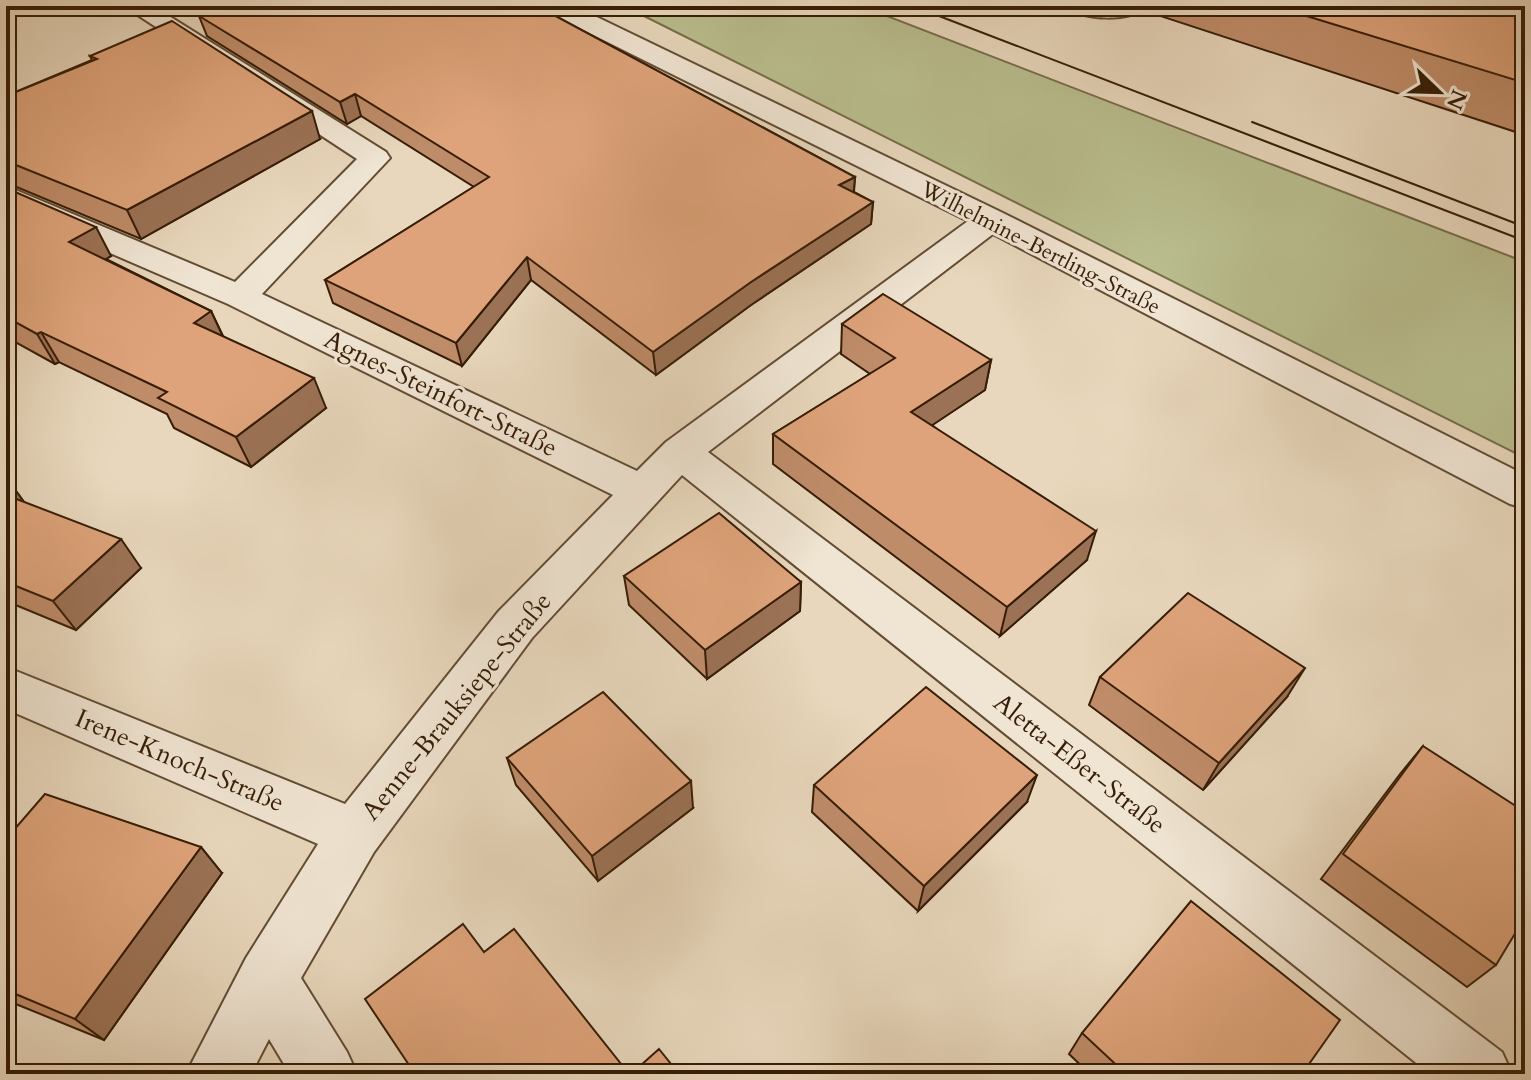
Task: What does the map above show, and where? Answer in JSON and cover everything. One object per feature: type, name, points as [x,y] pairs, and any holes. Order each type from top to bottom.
[{"type":"street","points":[[136,6],[375,158],[240,297]]},
{"type":"street","name":"Wilhelmine-Bertling-Straße","points":[[554,6],[991,220],[1525,493]]},
{"type":"street","points":[[1079,6],[1121,11],[1135,6]]},
{"type":"street","name":"Agnes-Steinfort-Straße","points":[[6,196],[240,297],[641,491]]},
{"type":"street","name":"Aenne-Brauksiepe-Straße","points":[[218,1074],[267,979],[355,834],[515,625],[680,452],[991,220]]},
{"type":"street","name":"Aletta-Eßer-Straße","points":[[680,452],[1480,1074]]},
{"type":"street","name":"Irene-Knoch-Straße","points":[[6,687],[355,834]]},
{"type":"street","points":[[267,979],[325,1074]]},
{"type":"green space","points":[[624,6],[861,6],[1525,262],[1525,458]]},
{"type":"building","points":[[218,6],[537,6],[855,177],[839,185],[873,202],[751,282],[653,352],[527,257],[456,343],[325,280],[489,177],[355,94],[340,102],[199,16]]},
{"type":"building","points":[[1274,6],[1525,6],[1525,83]]},
{"type":"building","points":[[172,21],[312,111],[127,210],[6,161],[6,96],[97,59],[90,56]]},
{"type":"building","points":[[6,188],[96,227],[69,242],[211,311],[194,323],[314,378],[236,437],[158,398],[167,392],[6,317]]},
{"type":"building","points":[[883,294],[991,360],[911,412],[1096,531],[1007,607],[773,434],[895,358],[842,324]]},
{"type":"building","points":[[6,495],[121,539],[53,601],[6,582]]},
{"type":"building","points":[[719,513],[801,582],[705,650],[624,576]]},
{"type":"building","points":[[1188,593],[1305,668],[1219,763],[1100,677]]},
{"type":"building","points":[[926,687],[1037,775],[924,886],[814,785]]},
{"type":"building","points":[[603,692],[691,781],[592,856],[507,758]]},
{"type":"building","points":[[1423,746],[1525,812],[1525,917],[1496,965],[1343,854]]},
{"type":"building","points":[[45,794],[201,847],[75,1019],[6,990],[6,839]]},
{"type":"building","points":[[1191,901],[1340,1020],[1302,1074],[1126,1074],[1082,1033]]},
{"type":"building","points":[[463,924],[484,952],[514,929],[629,1074],[543,1074],[540,1071],[536,1074],[415,1074],[365,999]]},
{"type":"building","points":[[659,1049],[679,1074],[631,1074]]},
{"type":"tram line","points":[[913,6],[1525,241]]},
{"type":"tram line","points":[[1252,122],[1525,227]]}]
